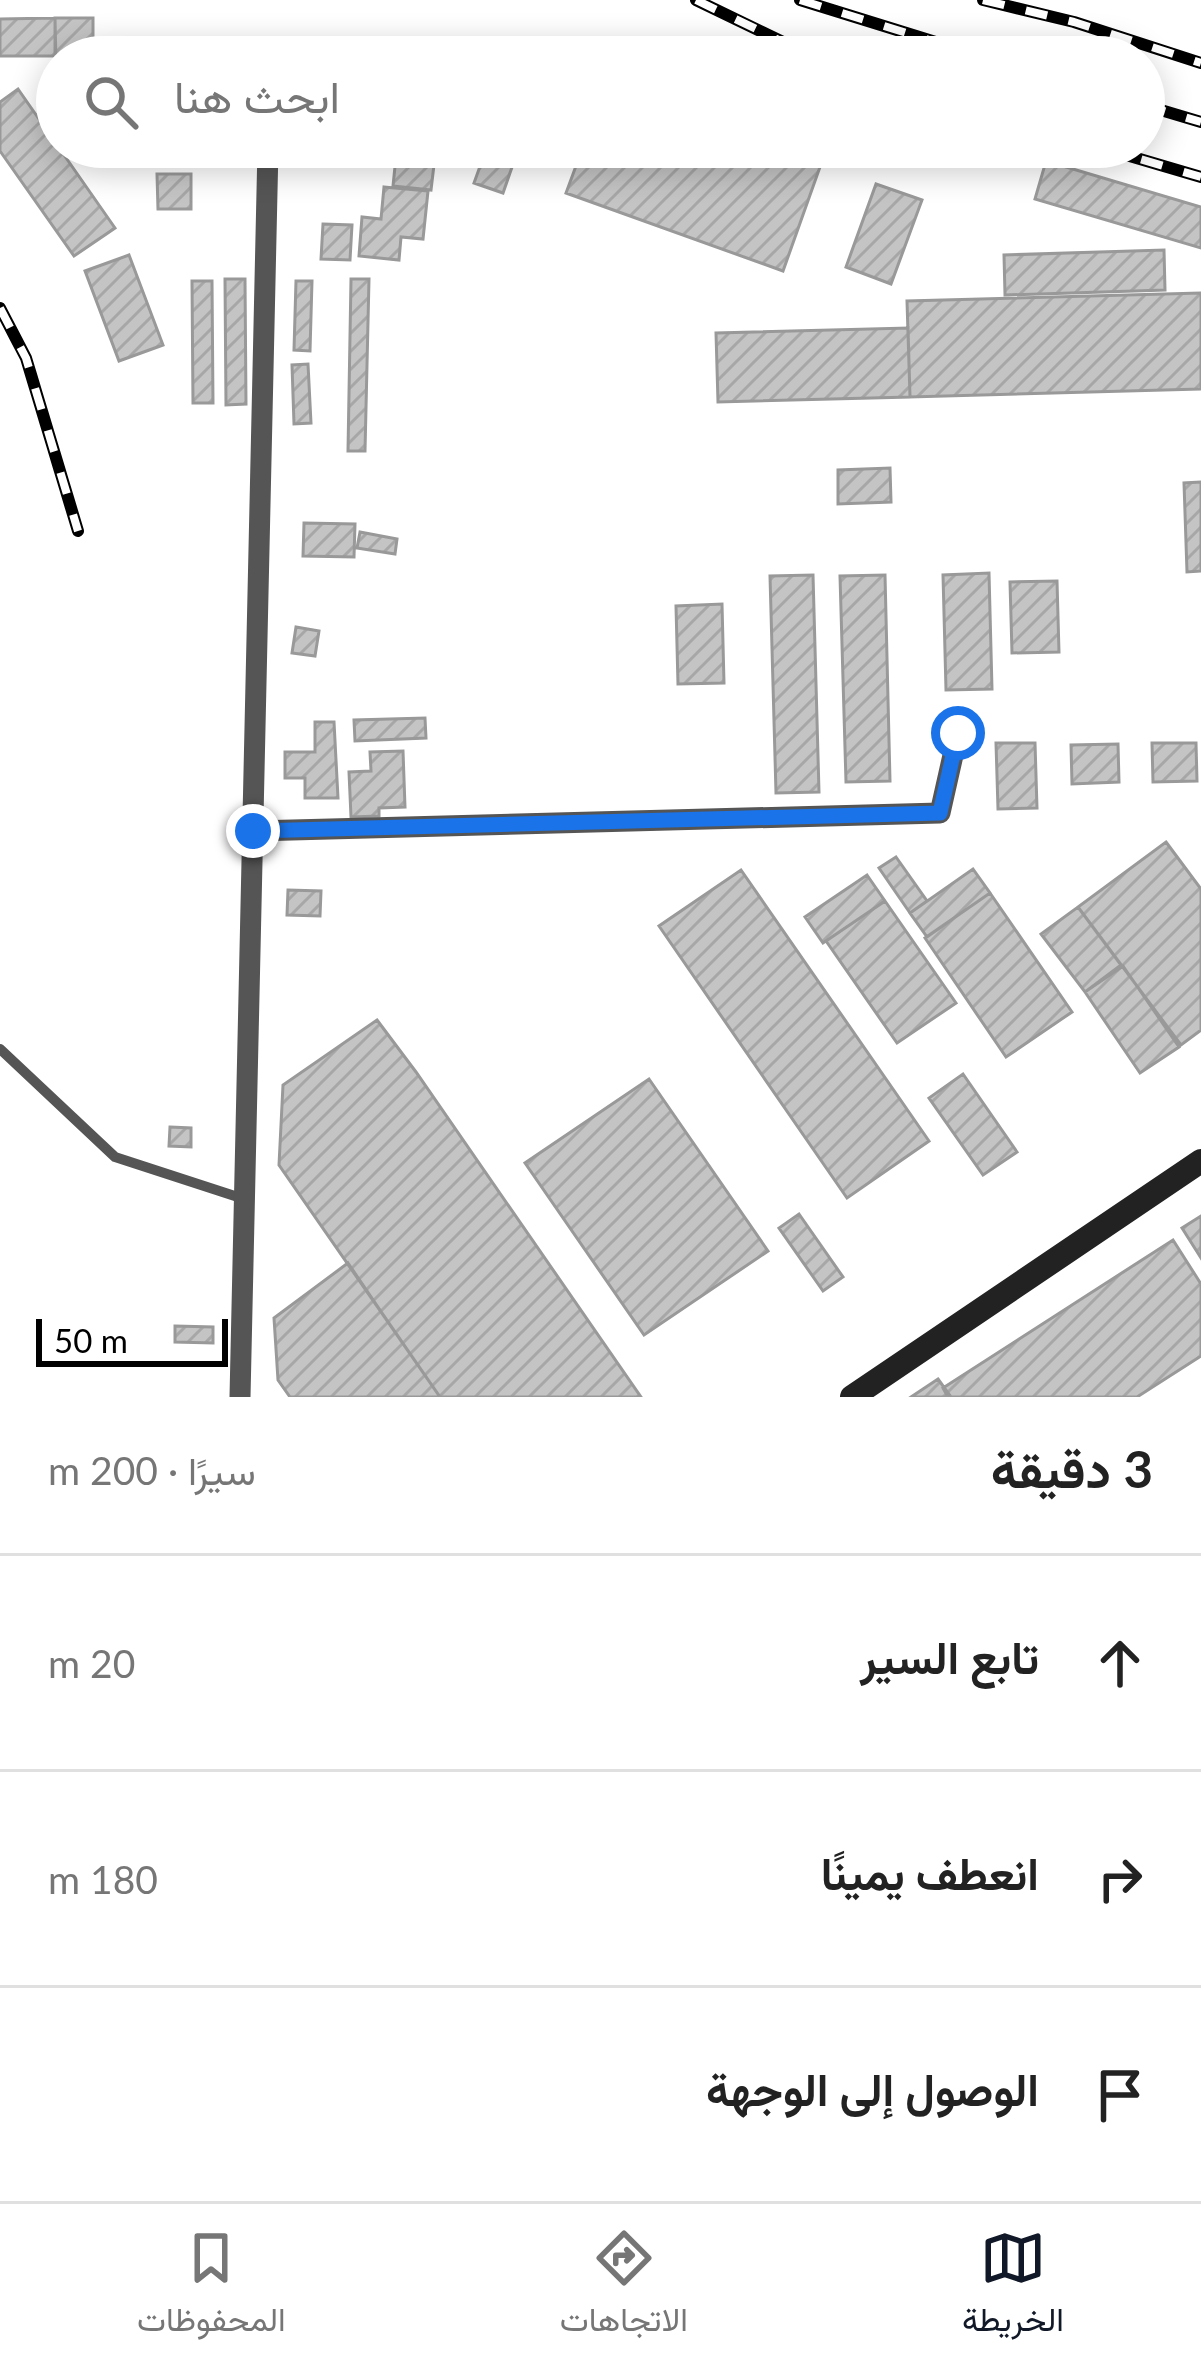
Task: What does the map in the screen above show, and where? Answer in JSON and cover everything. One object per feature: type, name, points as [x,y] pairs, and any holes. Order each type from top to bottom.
[{"type":"street","points":[[240,1397],[268,168]]},
{"type":"street","points":[[253,831],[940,813],[958,733]]},
{"type":"street","points":[[852,1397],[1201,1161]]},
{"type":"lane","points":[[0,1049],[115,1157],[244,1198]]},
{"type":"building","points":[[55,18],[93,18],[93,36],[55,36]]},
{"type":"building","points":[[55,18],[55,36],[36,36],[36,56],[0,56],[0,19]]},
{"type":"building","points":[[18,89],[36,115],[36,168],[73,168],[115,228],[74,256],[0,151],[0,102]]},
{"type":"building","points":[[395,168],[434,168],[431,190],[393,186]]},
{"type":"building","points":[[479,168],[512,168],[503,193],[474,183]]},
{"type":"building","points":[[575,168],[820,168],[783,271],[566,193]]},
{"type":"building","points":[[1044,168],[1070,168],[1201,207],[1201,248],[1035,199]]},
{"type":"building","points":[[157,174],[191,174],[191,209],[158,209]]},
{"type":"building","points":[[876,184],[922,200],[891,284],[846,267]]},
{"type":"building","points":[[384,187],[428,191],[423,239],[401,237],[399,260],[359,256],[362,217],[381,219]]},
{"type":"building","points":[[323,224],[352,225],[350,260],[321,259]]},
{"type":"building","points":[[1164,250],[1165,290],[1005,295],[1004,255]]},
{"type":"building","points":[[129,255],[163,345],[119,361],[85,271]]},
{"type":"building","points":[[225,279],[245,279],[246,404],[226,405]]},
{"type":"building","points":[[351,279],[369,279],[365,451],[348,451]]},
{"type":"building","points":[[192,281],[212,281],[213,403],[193,403]]},
{"type":"building","points":[[296,281],[312,281],[310,351],[294,350]]},
{"type":"building","points":[[1201,293],[1201,389],[910,397],[907,301]]},
{"type":"building","points":[[908,328],[910,397],[718,402],[716,333]]},
{"type":"building","points":[[308,364],[311,423],[294,424],[292,365]]},
{"type":"building","points":[[890,468],[891,502],[838,504],[838,470]]},
{"type":"building","points":[[1201,482],[1201,571],[1187,572],[1184,483]]},
{"type":"building","points":[[304,523],[355,524],[354,557],[303,556]]},
{"type":"building","points":[[360,532],[397,539],[395,554],[357,548]]},
{"type":"building","points":[[989,573],[992,689],[946,690],[943,575]]},
{"type":"building","points":[[813,575],[819,792],[776,793],[770,576]]},
{"type":"building","points":[[885,575],[890,781],[846,782],[840,576]]},
{"type":"building","points":[[1057,581],[1059,652],[1012,653],[1010,582]]},
{"type":"building","points":[[722,604],[724,683],[678,684],[676,606]]},
{"type":"building","points":[[296,627],[319,631],[315,656],[292,653]]},
{"type":"building","points":[[425,718],[426,738],[355,741],[354,720]]},
{"type":"building","points":[[315,722],[334,722],[338,798],[305,798],[305,778],[285,778],[285,752],[315,752]]},
{"type":"building","points":[[996,743],[1035,743],[1037,808],[998,809]]},
{"type":"building","points":[[1152,743],[1196,743],[1197,781],[1153,782]]},
{"type":"building","points":[[1118,744],[1119,782],[1072,784],[1071,745]]},
{"type":"building","points":[[403,751],[405,807],[379,808],[379,816],[351,817],[349,772],[371,771],[370,752]]},
{"type":"building","points":[[1166,842],[1201,889],[1201,1030],[1181,1045],[1078,907]]},
{"type":"building","points":[[896,857],[927,901],[910,913],[879,868]]},
{"type":"building","points":[[973,869],[990,893],[927,937],[910,913]]},
{"type":"building","points":[[741,870],[929,1141],[847,1198],[659,926]]},
{"type":"building","points":[[867,875],[885,901],[823,943],[805,917]]},
{"type":"building","points":[[288,890],[321,891],[320,916],[287,915]]},
{"type":"building","points":[[990,893],[1072,1012],[1006,1057],[925,938]]},
{"type":"building","points":[[885,901],[956,1003],[897,1043],[826,941]]},
{"type":"building","points":[[1078,907],[1121,965],[1085,992],[1041,934]]},
{"type":"building","points":[[1123,966],[1179,1047],[1140,1073],[1085,992]]},
{"type":"building","points":[[377,1020],[641,1397],[440,1397],[279,1165],[283,1085]]},
{"type":"building","points":[[963,1074],[1017,1152],[983,1175],[929,1098]]},
{"type":"building","points":[[649,1079],[768,1251],[644,1335],[525,1163]]},
{"type":"building","points":[[170,1127],[191,1128],[191,1147],[169,1146]]},
{"type":"building","points":[[799,1214],[843,1277],[823,1291],[779,1228]]},
{"type":"building","points":[[1201,1216],[1201,1258],[1182,1228]]},
{"type":"building","points":[[1173,1240],[1201,1284],[1201,1356],[1137,1397],[948,1397],[943,1388]]},
{"type":"building","points":[[348,1263],[440,1397],[290,1397],[278,1380],[274,1318]]},
{"type":"building","points":[[175,1326],[213,1327],[213,1343],[175,1342]]},
{"type":"building","points":[[938,1379],[951,1397],[911,1397]]},
{"type":"railway","points":[[696,0],[771,36]]},
{"type":"railway","points":[[800,0],[916,36]]},
{"type":"railway","points":[[983,0],[1117,36]]},
{"type":"railway","points":[[1165,51],[1201,63]]},
{"type":"railway","points":[[1165,111],[1201,122]]},
{"type":"railway","points":[[1165,166],[1201,177]]},
{"type":"railway","points":[[0,308],[26,358],[78,531]]},
{"type":"route","points":[[253,831],[940,813],[958,733]]}]
